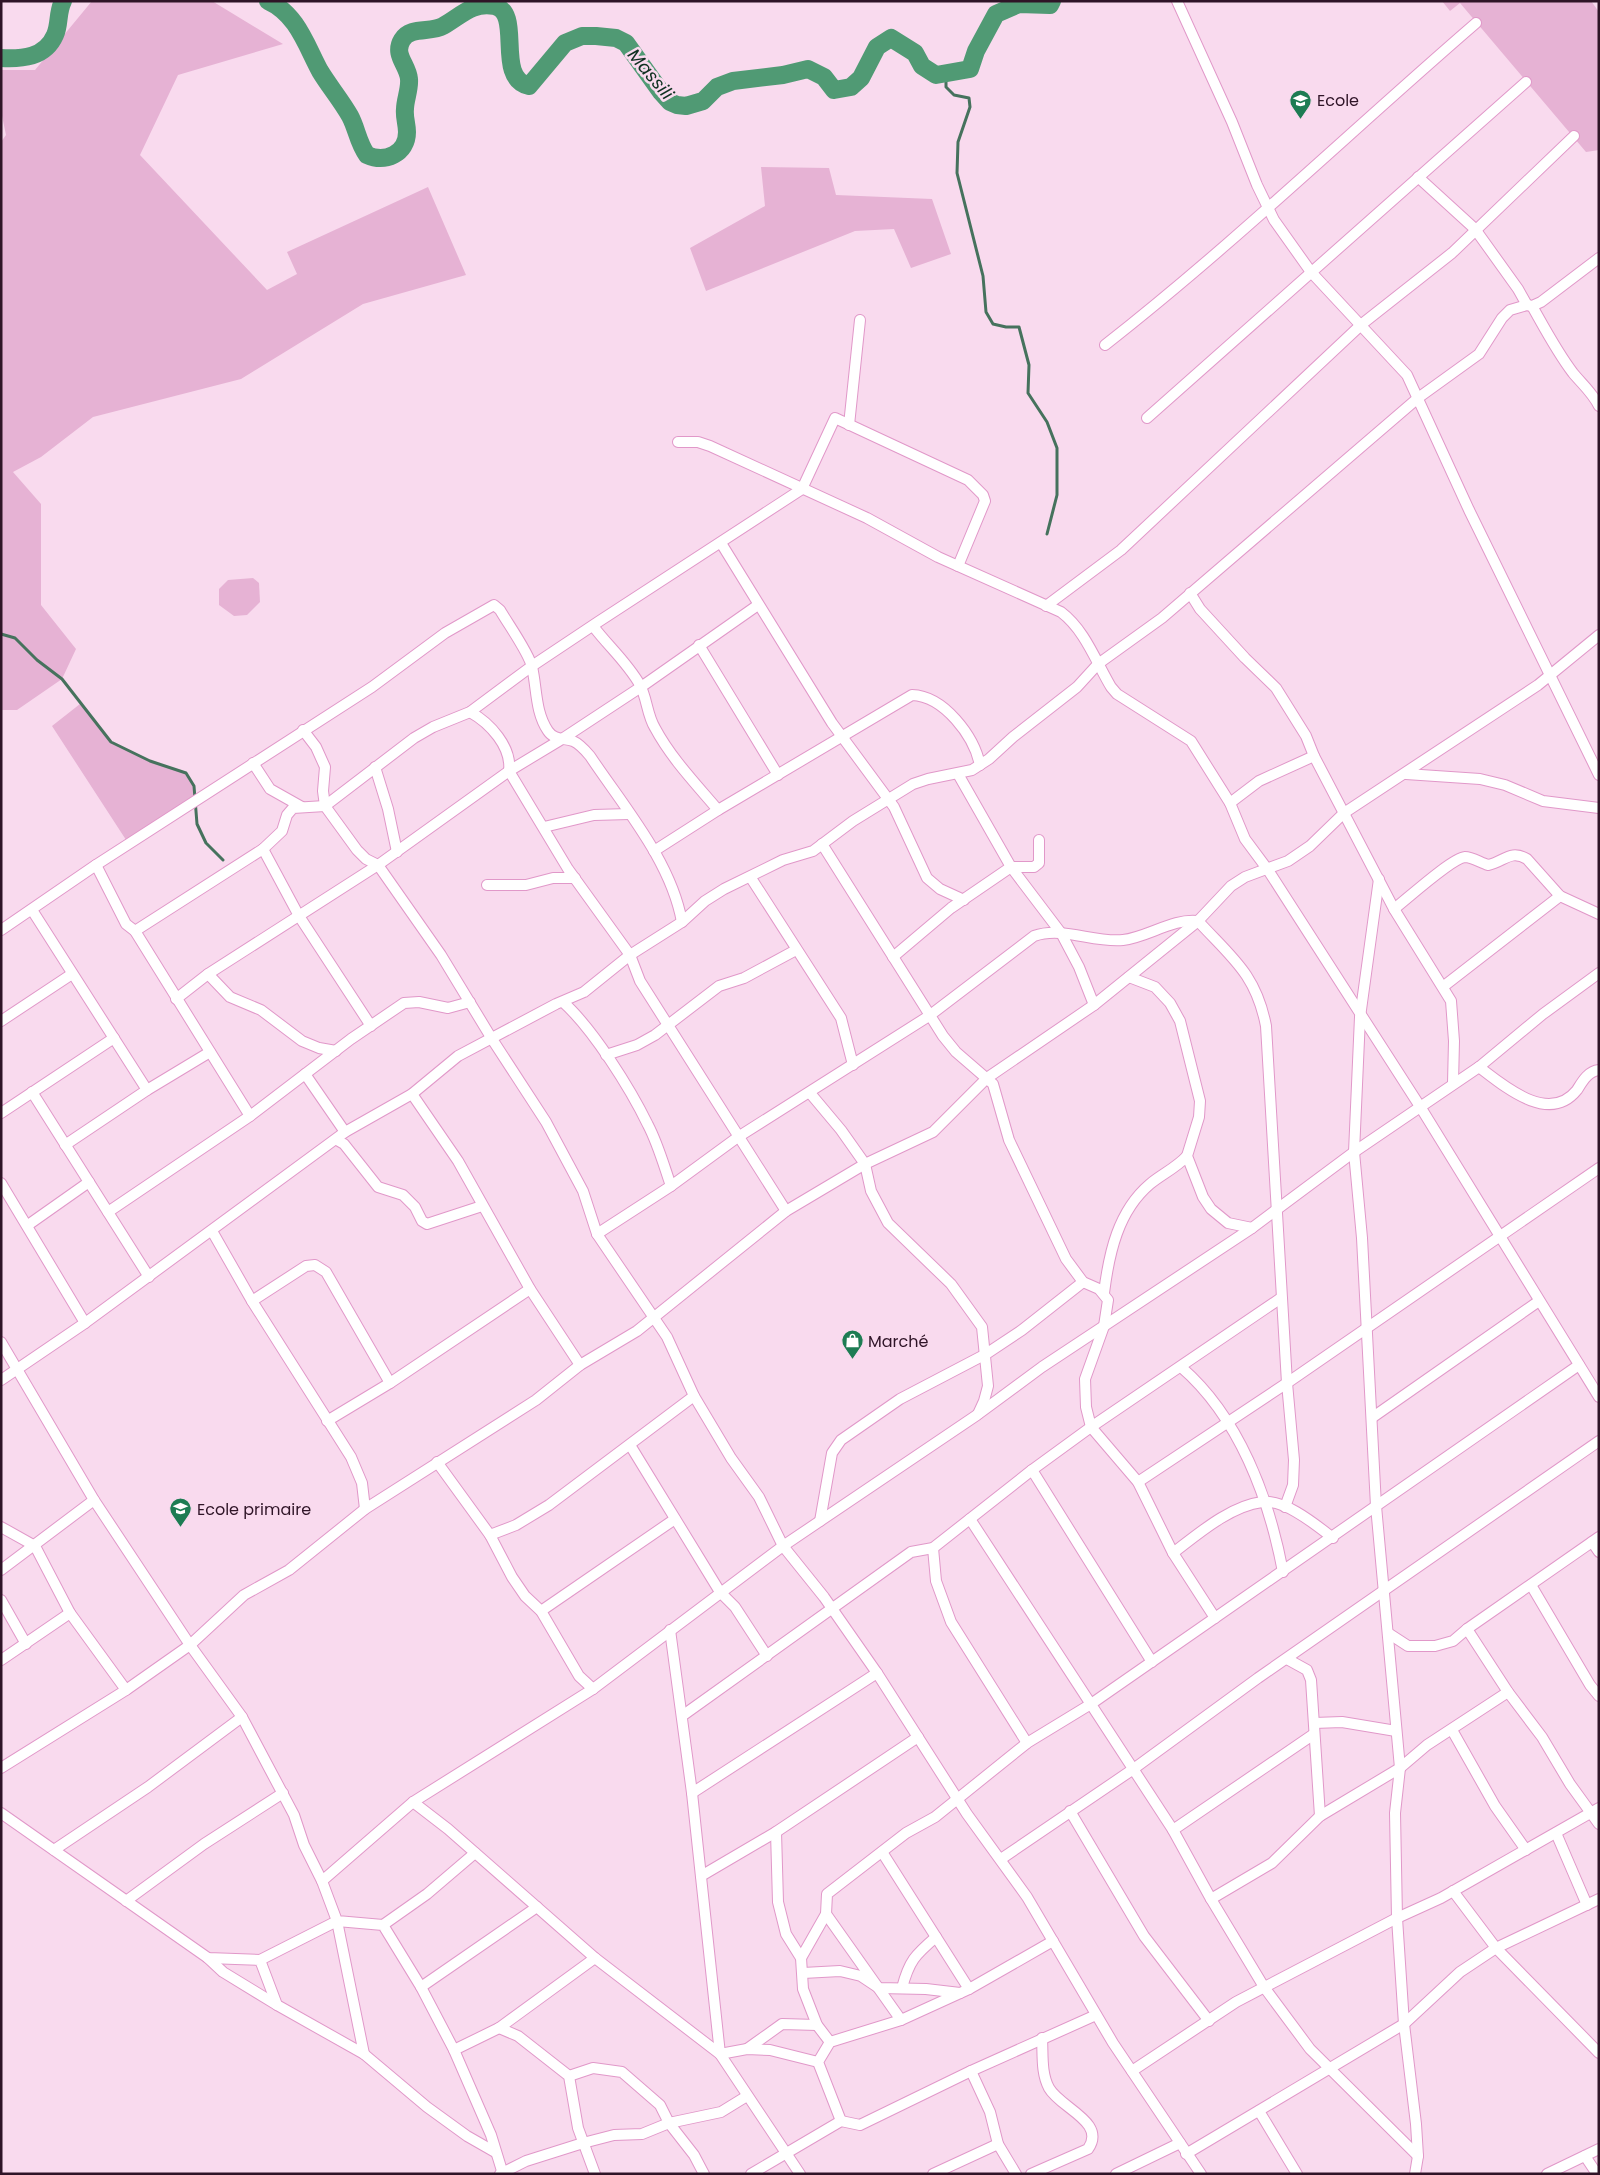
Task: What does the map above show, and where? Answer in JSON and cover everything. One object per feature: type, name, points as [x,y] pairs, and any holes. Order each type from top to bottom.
[{"type":"street","points":[[1177,1],[1232,122],[1268,209],[1290,244],[1311,272],[1362,324],[1407,375],[1463,499],[1598,770]]},
{"type":"street","points":[[1105,346],[1268,209],[1320,159],[1476,23]]},
{"type":"street","points":[[1147,418],[1526,82]]},
{"type":"street","points":[[1046,606],[1121,550],[1362,324],[1452,253],[1574,136]]},
{"type":"street","points":[[1418,177],[1475,230],[1530,306],[1573,372],[1599,406]]},
{"type":"street","points":[[1,1380],[85,1324],[341,1136],[412,1094],[458,1056],[584,992],[630,955],[682,922],[718,893],[751,878],[782,860],[813,851],[888,798],[928,778],[958,774],[980,765],[1077,686],[1098,664],[1162,618],[1418,398],[1480,354],[1502,318],[1510,310],[1530,306],[1564,287],[1599,258]]},
{"type":"street","points":[[849,425],[860,320]]},
{"type":"street","points":[[135,932],[263,849],[282,831],[289,811],[293,808],[326,806],[423,732],[470,712],[532,666],[802,489],[835,418],[968,480],[983,494],[985,501],[958,566]]},
{"type":"street","points":[[678,442],[698,442],[710,446],[867,518],[958,566],[1061,612],[1071,619],[1117,694],[1191,741],[1230,803],[1245,839],[1268,870],[1360,1017],[1421,1108],[1599,1398]]},
{"type":"street","points":[[721,543],[758,605],[842,736],[888,798],[906,828],[926,878],[940,889],[964,900]]},
{"type":"street","points":[[1190,593],[1200,609],[1244,658],[1276,688],[1306,736],[1314,756],[1394,909],[1444,986],[1451,1001],[1454,1041],[1453,1084]]},
{"type":"street","points":[[176,999],[208,974],[378,865],[509,771],[641,687],[758,605]]},
{"type":"street","points":[[1,930],[96,865],[382,680],[446,633],[492,606],[496,606],[500,610],[532,666],[542,720],[552,736],[573,741],[582,747],[654,850],[676,893],[682,922]]},
{"type":"street","points":[[593,626],[613,652],[621,656],[641,687],[654,727],[675,758],[718,810]]},
{"type":"street","points":[[1,1768],[126,1690],[190,1645],[244,1595],[289,1570],[365,1509],[536,1400],[580,1365],[637,1330],[653,1315],[786,1211],[865,1164],[934,1132],[987,1078],[1094,1005],[1198,921],[1231,886],[1245,877],[1288,861],[1310,846],[1344,813],[1406,774],[1457,736],[1538,685],[1599,634]]},
{"type":"street","points":[[699,645],[778,775]]},
{"type":"street","points":[[654,850],[912,695],[919,695],[938,704],[962,728],[978,757],[980,765]]},
{"type":"street","points":[[470,712],[482,718],[503,745],[508,755],[509,771],[575,878],[630,955],[640,981],[668,1027],[786,1211]]},
{"type":"street","points":[[303,730],[316,747],[325,767],[323,791],[326,806],[357,850],[378,865],[441,955],[492,1040],[546,1122],[583,1191],[597,1234],[667,1337],[694,1396],[731,1458],[759,1497],[783,1546],[833,1609],[877,1673],[957,1798],[1001,1859],[1053,1941],[1096,2015],[1200,2174]]},
{"type":"street","points":[[1230,803],[1259,781],[1314,756]]},
{"type":"street","points":[[253,763],[270,790],[291,799],[302,807]]},
{"type":"street","points":[[375,767],[388,809],[397,852]]},
{"type":"street","points":[[958,774],[1011,867],[1061,933],[1079,967],[1094,1005]]},
{"type":"street","points":[[1406,774],[1480,779],[1505,785],[1543,801],[1599,808]]},
{"type":"street","points":[[544,827],[594,815],[629,814]]},
{"type":"street","points":[[893,957],[964,900],[1011,867],[1034,867],[1039,863],[1039,840]]},
{"type":"street","points":[[822,844],[929,1016],[956,1052],[993,1084],[1003,1124],[1066,1259],[1083,1282],[1104,1293],[1108,1300],[1104,1326],[1085,1379],[1086,1407],[1091,1427],[1138,1482],[1173,1553],[1215,1618]]},
{"type":"street","points":[[263,849],[299,916],[371,1026]]},
{"type":"street","points":[[1394,909],[1449,866],[1468,857],[1488,865],[1509,854],[1521,856],[1560,896],[1599,914]]},
{"type":"street","points":[[96,865],[126,924],[135,932],[250,1116]]},
{"type":"street","points":[[487,885],[526,885],[553,878],[575,878]]},
{"type":"street","points":[[751,878],[841,1018],[854,1065]]},
{"type":"street","points":[[1379,880],[1360,1017],[1354,1152],[1373,1417],[1376,1506],[1382,1592],[1388,1633],[1400,1768],[1396,1813],[1397,1918],[1404,2024],[1413,2090],[1418,2156],[1415,2174]]},
{"type":"street","points":[[1444,986],[1560,896]]},
{"type":"street","points":[[32,910],[147,1090]]},
{"type":"street","points":[[597,1234],[671,1186],[738,1137],[929,1016],[1026,941],[1044,932],[1122,940],[1145,935],[1184,921],[1198,921],[1253,983],[1261,1003],[1268,1058],[1286,1383],[1294,1460],[1294,1485],[1285,1507]]},
{"type":"street","points":[[606,1055],[637,1045],[668,1027],[719,986],[744,978],[796,950]]},
{"type":"street","points":[[322,1881],[413,1802],[593,1689],[783,1546],[977,1416],[1042,1368],[1252,1228],[1354,1152],[1479,1067],[1543,1014],[1599,973]]},
{"type":"street","points":[[1,1021],[72,974]]},
{"type":"street","points":[[208,974],[230,996],[261,1010],[302,1041],[319,1048],[336,1050]]},
{"type":"street","points":[[1104,1293],[1107,1270],[1124,1213],[1148,1186],[1187,1156],[1199,1117],[1200,1101],[1180,1021],[1170,1003],[1154,987],[1129,977]]},
{"type":"street","points":[[108,1212],[250,1116],[336,1050],[404,1003],[419,1002],[448,1008],[470,1002]]},
{"type":"street","points":[[563,1002],[576,1014],[606,1055],[648,1125],[671,1186]]},
{"type":"street","points":[[1,1113],[114,1038]]},
{"type":"street","points":[[65,1145],[147,1090],[210,1052]]},
{"type":"street","points":[[1479,1067],[1514,1092],[1532,1101],[1548,1105],[1563,1103],[1575,1092],[1586,1077],[1599,1070]]},
{"type":"street","points":[[305,1074],[344,1144],[378,1187],[404,1195],[415,1206],[422,1221],[427,1224],[482,1206]]},
{"type":"street","points":[[32,1092],[149,1277]]},
{"type":"street","points":[[810,1093],[841,1130],[865,1164],[866,1176],[880,1210],[888,1223],[941,1274],[971,1308],[982,1326],[988,1386],[977,1416]]},
{"type":"street","points":[[412,1094],[458,1161],[530,1289],[580,1365]]},
{"type":"street","points":[[1187,1156],[1194,1177],[1211,1209],[1228,1223],[1252,1228]]},
{"type":"street","points":[[1138,1482],[1228,1423],[1599,1168]]},
{"type":"street","points":[[28,1225],[89,1182]]},
{"type":"street","points":[[1,1183],[28,1225],[85,1324]]},
{"type":"street","points":[[212,1231],[252,1301],[351,1457],[362,1484],[365,1509]]},
{"type":"street","points":[[252,1301],[306,1266],[315,1265],[326,1272],[390,1383]]},
{"type":"street","points":[[820,1521],[832,1453],[841,1440],[900,1399],[986,1354],[1022,1330],[1083,1282]]},
{"type":"street","points":[[327,1421],[390,1383],[530,1289]]},
{"type":"street","points":[[682,1716],[911,1552],[934,1548],[1032,1470],[1091,1427],[1281,1298]]},
{"type":"street","points":[[1373,1417],[1539,1301]]},
{"type":"street","points":[[1,1342],[94,1500],[190,1645],[242,1717],[284,1793],[337,1921],[364,2054]]},
{"type":"street","points":[[801,1958],[826,1914],[827,1894],[906,1833],[935,1817],[1027,1743],[1091,1704],[1333,1538],[1579,1365]]},
{"type":"street","points":[[1181,1367],[1200,1383],[1212,1398],[1249,1462],[1275,1530],[1283,1572]]},
{"type":"street","points":[[490,1534],[516,1525],[549,1505],[694,1396]]},
{"type":"street","points":[[1001,1859],[1132,1770],[1258,1678],[1288,1659],[1599,1440]]},
{"type":"street","points":[[630,1445],[720,1592],[735,1606],[767,1656]]},
{"type":"street","points":[[437,1462],[490,1534],[512,1577],[525,1596],[541,1611],[579,1676],[593,1689]]},
{"type":"street","points":[[1032,1470],[1152,1662]]},
{"type":"street","points":[[1,1570],[94,1500]]},
{"type":"street","points":[[1173,1553],[1218,1520],[1263,1501],[1285,1507],[1304,1516],[1333,1538]]},
{"type":"street","points":[[541,1611],[675,1519]]},
{"type":"street","points":[[970,1519],[1132,1770],[1173,1830],[1211,1899],[1264,1987],[1294,2029],[1328,2068],[1418,2156]]},
{"type":"street","points":[[1,1527],[35,1546],[70,1613],[126,1690]]},
{"type":"street","points":[[1388,1633],[1408,1646],[1435,1646],[1453,1641],[1467,1629],[1595,1540],[1599,1552]]},
{"type":"street","points":[[934,1548],[936,1581],[950,1622],[1027,1743]]},
{"type":"street","points":[[1531,1585],[1590,1685],[1599,1696]]},
{"type":"street","points":[[1,1600],[26,1644]]},
{"type":"street","points":[[1,1660],[70,1613]]},
{"type":"street","points":[[1467,1629],[1508,1692],[1594,1810],[1599,1824]]},
{"type":"street","points":[[670,1630],[692,1792],[720,2054]]},
{"type":"street","points":[[1288,1659],[1308,1672],[1312,1692],[1320,1816]]},
{"type":"street","points":[[692,1792],[877,1673]]},
{"type":"street","points":[[1211,1899],[1272,1862],[1320,1816],[1400,1768],[1427,1745],[1508,1692]]},
{"type":"street","points":[[54,1850],[148,1787],[242,1717]]},
{"type":"street","points":[[1314,1723],[1342,1722],[1396,1731]]},
{"type":"street","points":[[1452,1730],[1495,1806],[1526,1850]]},
{"type":"street","points":[[1173,1830],[1314,1734]]},
{"type":"street","points":[[701,1876],[739,1856],[918,1737]]},
{"type":"street","points":[[126,1901],[204,1844],[284,1793]]},
{"type":"street","points":[[413,1802],[448,1829],[595,1958],[720,2054],[800,2174]]},
{"type":"street","points":[[1132,2071],[1236,2002],[1453,1891],[1594,1810]]},
{"type":"street","points":[[1070,1811],[1144,1936],[1209,2021]]},
{"type":"street","points":[[1,1813],[208,1958],[223,1972],[364,2054],[428,2107],[467,2136],[495,2152]]},
{"type":"street","points":[[776,1832],[778,1902],[786,1934],[801,1958],[803,1989],[816,2025],[830,2042]]},
{"type":"street","points":[[1556,1833],[1587,1905]]},
{"type":"street","points":[[882,1852],[936,1937],[965,1991]]},
{"type":"street","points":[[208,1958],[260,1960],[337,1921],[383,1925],[427,1894],[474,1853]]},
{"type":"street","points":[[1453,1891],[1496,1948],[1599,2053]]},
{"type":"street","points":[[1186,2154],[1404,2024],[1426,2006],[1460,1972],[1496,1948],[1599,1899]]},
{"type":"street","points":[[420,1987],[537,1907]]},
{"type":"street","points":[[826,1914],[901,2020]]},
{"type":"street","points":[[383,1925],[420,1987],[454,2050],[491,2135],[502,2173],[526,2161],[583,2143],[614,2135],[642,2134],[669,2123],[721,2112],[747,2096]]},
{"type":"street","points":[[902,1988],[908,1966],[914,1956],[936,1937]]},
{"type":"street","points":[[818,2062],[830,2042],[901,2020],[965,1991],[1053,1941]]},
{"type":"street","points":[[454,2050],[499,2028],[595,1958]]},
{"type":"street","points":[[260,1960],[277,2005]]},
{"type":"street","points":[[803,1973],[840,1971],[861,1976],[880,1988],[965,1991]]},
{"type":"street","points":[[751,2174],[788,2154],[840,2121],[860,2125],[971,2071],[1096,2015]]},
{"type":"street","points":[[747,2049],[782,2024],[816,2025]]},
{"type":"street","points":[[499,2028],[518,2036],[569,2076],[583,2143],[595,2174]]},
{"type":"street","points":[[1591,2044],[1599,2037]]},
{"type":"street","points":[[1031,2174],[1088,2149],[1093,2141],[1094,2134],[1085,2121],[1054,2096],[1049,2088],[1044,2073],[1042,2038]]},
{"type":"street","points":[[720,2054],[747,2049],[770,2050],[818,2062]]},
{"type":"street","points":[[818,2062],[840,2121]]},
{"type":"street","points":[[569,2076],[593,2068],[622,2072],[660,2105],[669,2123],[694,2155],[704,2174]]},
{"type":"street","points":[[971,2071],[990,2112],[998,2144],[1016,2174]]},
{"type":"street","points":[[1259,2111],[1297,2174]]},
{"type":"street","points":[[1116,2174],[1180,2142]]},
{"type":"street","points":[[933,2174],[998,2144]]},
{"type":"street","points":[[1547,2174],[1599,2150]]},
{"type":"street","points":[[1585,2156],[1597,2174]]},
{"type":"shaded area","points":[[92,1],[212,1],[283,44],[178,75],[140,155],[267,290],[297,274],[287,252],[428,187],[466,275],[363,304],[241,379],[93,417],[41,457],[13,472],[41,504],[41,605],[76,649],[62,679],[17,710],[1,710],[1,142],[6,135],[1,111],[1,70],[35,70]]},
{"type":"shaded area","points":[[1442,1],[1591,1],[1599,12],[1599,150],[1586,152],[1460,3],[1450,11]]},
{"type":"shaded area","points":[[761,167],[829,168],[836,195],[932,199],[951,254],[911,268],[894,229],[855,231],[706,291],[690,248],[765,206]]},
{"type":"shaded area","points":[[253,578],[259,583],[260,602],[247,615],[234,616],[219,605],[219,589],[228,580]]},
{"type":"shaded area","points":[[80,704],[111,742],[150,761],[186,773],[194,786],[196,802],[130,846],[52,726]]},
{"type":"waterway","name":"Massili","points":[[1,58],[32,56],[51,43],[58,27],[63,1]]},
{"type":"waterway","name":"Massili","points":[[268,1],[286,14],[300,31],[320,71],[350,116],[367,155],[381,158],[394,155],[406,140],[405,112],[409,79],[399,50],[402,40],[415,31],[443,26],[479,6],[494,6],[503,11],[507,20],[510,59],[513,71],[519,81],[529,86],[565,43],[582,36],[616,38],[626,43],[670,102],[686,106],[703,101],[717,87],[733,81],[783,75],[808,69],[824,77],[834,90],[851,87],[861,78],[877,47],[891,38],[915,53],[922,66],[936,75],[970,69],[976,51],[996,14],[1019,4],[1050,5],[1052,1]]},
{"type":"waterway","name":"Massili","points":[[497,7],[498,1]]},
{"type":"waterway","points":[[946,73],[946,87],[954,95],[969,98],[970,107],[958,142],[957,173],[983,276],[986,312],[993,324],[1019,327],[1029,365],[1028,393],[1047,422],[1057,448],[1057,495],[1047,534]]},
{"type":"waterway","points":[[1,634],[15,638],[37,660],[62,679],[111,742],[150,761],[186,773],[194,786],[197,824],[206,843],[223,860]]},
{"type":"place","name":"Ecole","points":[[1301,119]]},
{"type":"place","name":"Marché","points":[[852,1360]]},
{"type":"place","name":"Ecole primaire","points":[[181,1528]]}]
